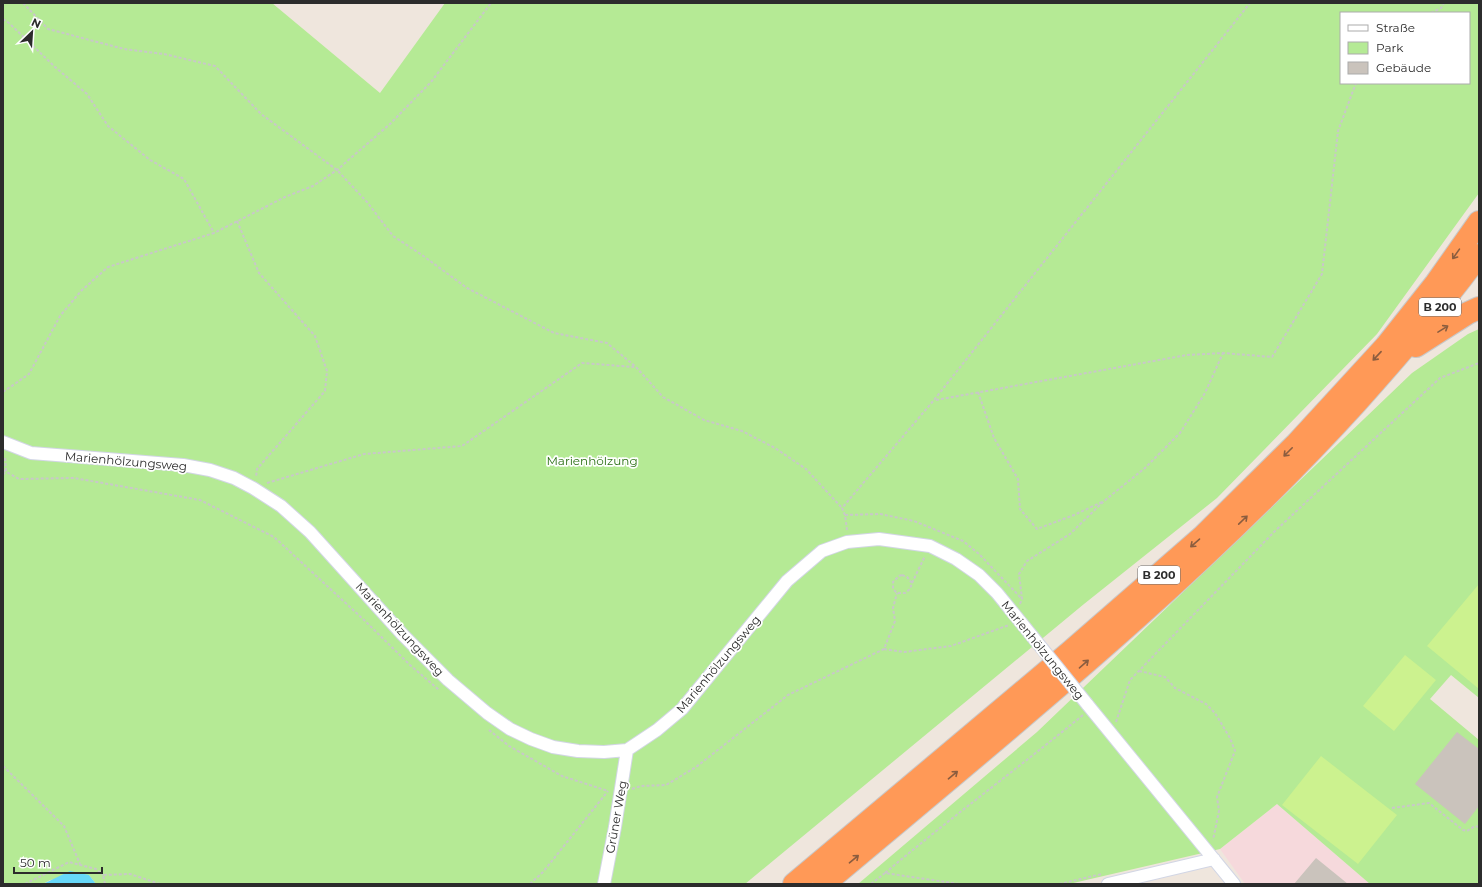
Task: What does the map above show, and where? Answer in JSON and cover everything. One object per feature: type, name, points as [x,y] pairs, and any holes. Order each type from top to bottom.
[{"type":"highway","name":"B 200","points":[[794,884],[1070,652],[1203,536],[1297,443],[1386,346],[1436,283],[1479,222]]},
{"type":"highway","name":"B 200","points":[[824,884],[1082,666],[1212,550],[1308,455],[1398,357],[1450,295],[1479,255]]},
{"type":"highway","points":[[1398,357],[1468,313],[1479,308]]},
{"type":"street","name":"Marienhölzungsweg","points":[[4,443],[31,453],[183,465],[210,470],[234,478],[253,488],[281,506],[310,532],[402,634],[448,680],[487,713],[510,729],[531,739],[553,747],[578,751],[604,752],[627,750],[657,730],[682,709],[787,581],[822,551],[847,542],[879,539],[930,546],[956,559],[979,575],[997,593],[1234,884]]},
{"type":"street","name":"Grüner Weg","points":[[604,884],[627,750]]},
{"type":"street","points":[[1108,884],[1214,859]]},
{"type":"path","points":[[23,3],[48,29],[124,49],[164,54],[215,66],[261,114],[337,170],[367,202],[393,236],[467,288],[554,333],[607,342],[636,367],[663,397],[704,420],[742,431],[775,448],[806,469],[842,508],[846,515],[847,542]]},
{"type":"path","points":[[3,392],[29,374],[60,316],[81,291],[108,267],[214,232],[285,197],[313,186],[337,170],[390,124],[431,82],[491,3]]},
{"type":"path","points":[[842,508],[934,400],[1250,3]]},
{"type":"path","points":[[1433,12],[1441,8],[1444,3]]},
{"type":"path","points":[[3,19],[10,22],[55,67],[87,94],[108,126],[150,160],[184,179],[214,232]]},
{"type":"path","points":[[934,400],[1187,355],[1223,353],[1272,357],[1322,274],[1338,131],[1356,84]]},
{"type":"path","points":[[237,221],[259,273],[315,336],[327,371],[324,391],[257,469],[253,488],[364,454],[462,446],[582,363],[636,367]]},
{"type":"path","points":[[484,726],[509,746],[562,776],[608,791],[621,792],[641,786],[666,785],[696,767],[788,694],[884,650],[904,652],[951,646],[1006,627],[1016,616],[1022,599],[1019,574],[1027,561],[1070,534],[1104,501],[1145,468],[1180,433],[1205,393],[1223,353]]},
{"type":"path","points":[[1112,735],[1130,680],[1275,531],[1440,378],[1479,363]]},
{"type":"path","points":[[978,392],[994,438],[1018,480],[1020,509],[1037,529],[1074,515],[1104,501]]},
{"type":"path","points":[[3,476],[4,443]]},
{"type":"path","points":[[4,471],[19,479],[74,478],[200,500],[274,536],[410,665],[444,693]]},
{"type":"path","points":[[912,583],[907,577],[899,576],[893,582],[893,589],[897,593],[901,594],[908,591],[912,583],[930,546]]},
{"type":"path","points":[[884,650],[895,621],[893,608],[897,593]]},
{"type":"path","points":[[1139,671],[1165,678],[1175,688],[1206,704],[1215,712],[1230,738],[1235,751],[1217,797],[1220,811],[1213,840]]},
{"type":"path","points":[[871,884],[938,828],[1027,761],[1089,706]]},
{"type":"path","points":[[3,766],[14,775],[64,826],[80,864]]},
{"type":"path","points":[[530,884],[543,872],[608,791]]},
{"type":"path","points":[[1392,808],[1430,803],[1463,830],[1467,831],[1475,826],[1479,827]]},
{"type":"path","points":[[25,884],[69,862],[96,869],[103,875],[130,874],[160,884]]},
{"type":"path","points":[[885,873],[959,884]]},
{"type":"path","points":[[103,875],[104,884]]},
{"type":"shaded area","points":[[1277,804],[1370,884],[1245,884],[1220,849]]},
{"type":"green space","name":"Marienhölzung","points":[[3,3],[272,3],[380,93],[445,3],[1479,3],[1479,193],[1377,334],[1217,498],[1084,604],[745,884],[96,884],[89,875],[50,880],[43,884],[3,884]]},
{"type":"green space","points":[[1479,329],[1479,698],[1451,675],[1430,699],[1479,740],[1479,884],[1370,884],[1277,804],[1220,849],[1069,884],[858,884],[1037,732],[1412,373],[1468,334]]},
{"type":"green space","points":[[1479,584],[1479,689],[1427,646]]},
{"type":"green space","points":[[1405,655],[1436,680],[1394,731],[1363,706]]},
{"type":"green space","points":[[1321,756],[1397,815],[1358,864],[1282,805]]},
{"type":"water","points":[[70,871],[89,875],[96,884],[43,884]]},
{"type":"building","points":[[1457,732],[1479,749],[1479,806],[1465,824],[1415,784]]},
{"type":"building","points":[[1316,858],[1348,884],[1294,884]]}]
